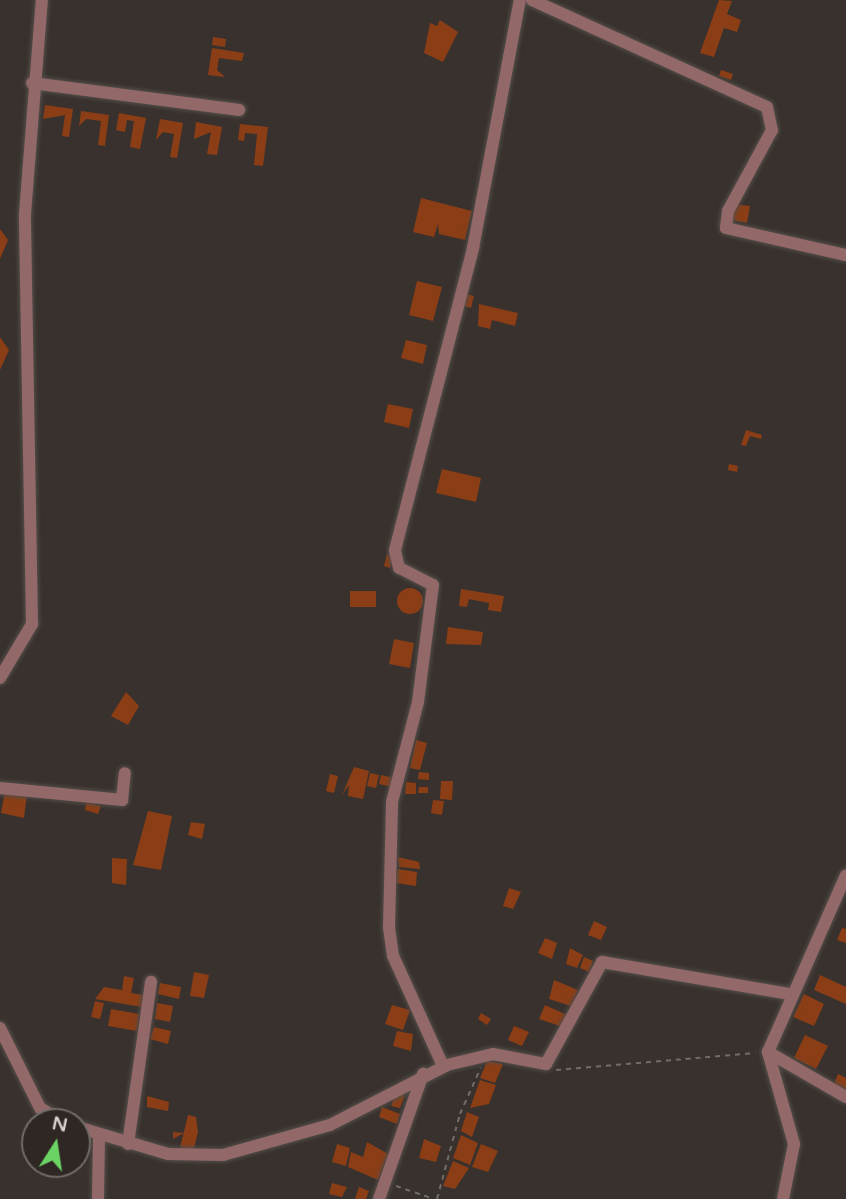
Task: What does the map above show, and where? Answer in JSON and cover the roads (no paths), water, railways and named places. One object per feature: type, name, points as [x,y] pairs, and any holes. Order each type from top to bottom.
[{"type":"street","points":[[0,678],[21,650],[33,611],[26,214],[32,83],[42,0]]},
{"type":"street","points":[[443,1066],[393,956],[389,927],[392,802],[418,702],[433,585],[399,568],[395,550],[473,248],[520,0]]},
{"type":"street","points":[[539,2],[767,107],[772,130],[725,218],[726,228],[846,255]]},
{"type":"street","points":[[32,83],[239,110]]},
{"type":"street","points":[[0,788],[122,800],[125,773]]},
{"type":"street","points":[[783,1199],[794,1144],[768,1052],[790,994],[846,875]]},
{"type":"street","points":[[91,1132],[128,1144],[197,1158],[253,1150],[330,1125],[423,1074],[443,1066],[484,1055],[546,1064],[602,962],[790,994]]},
{"type":"street","points":[[128,1144],[151,982]]},
{"type":"street","points":[[0,1028],[40,1108]]},
{"type":"street","points":[[768,1052],[846,1097]]},
{"type":"street","points":[[379,1199],[423,1074]]},
{"type":"street","points":[[98,1199],[99,1135]]}]
